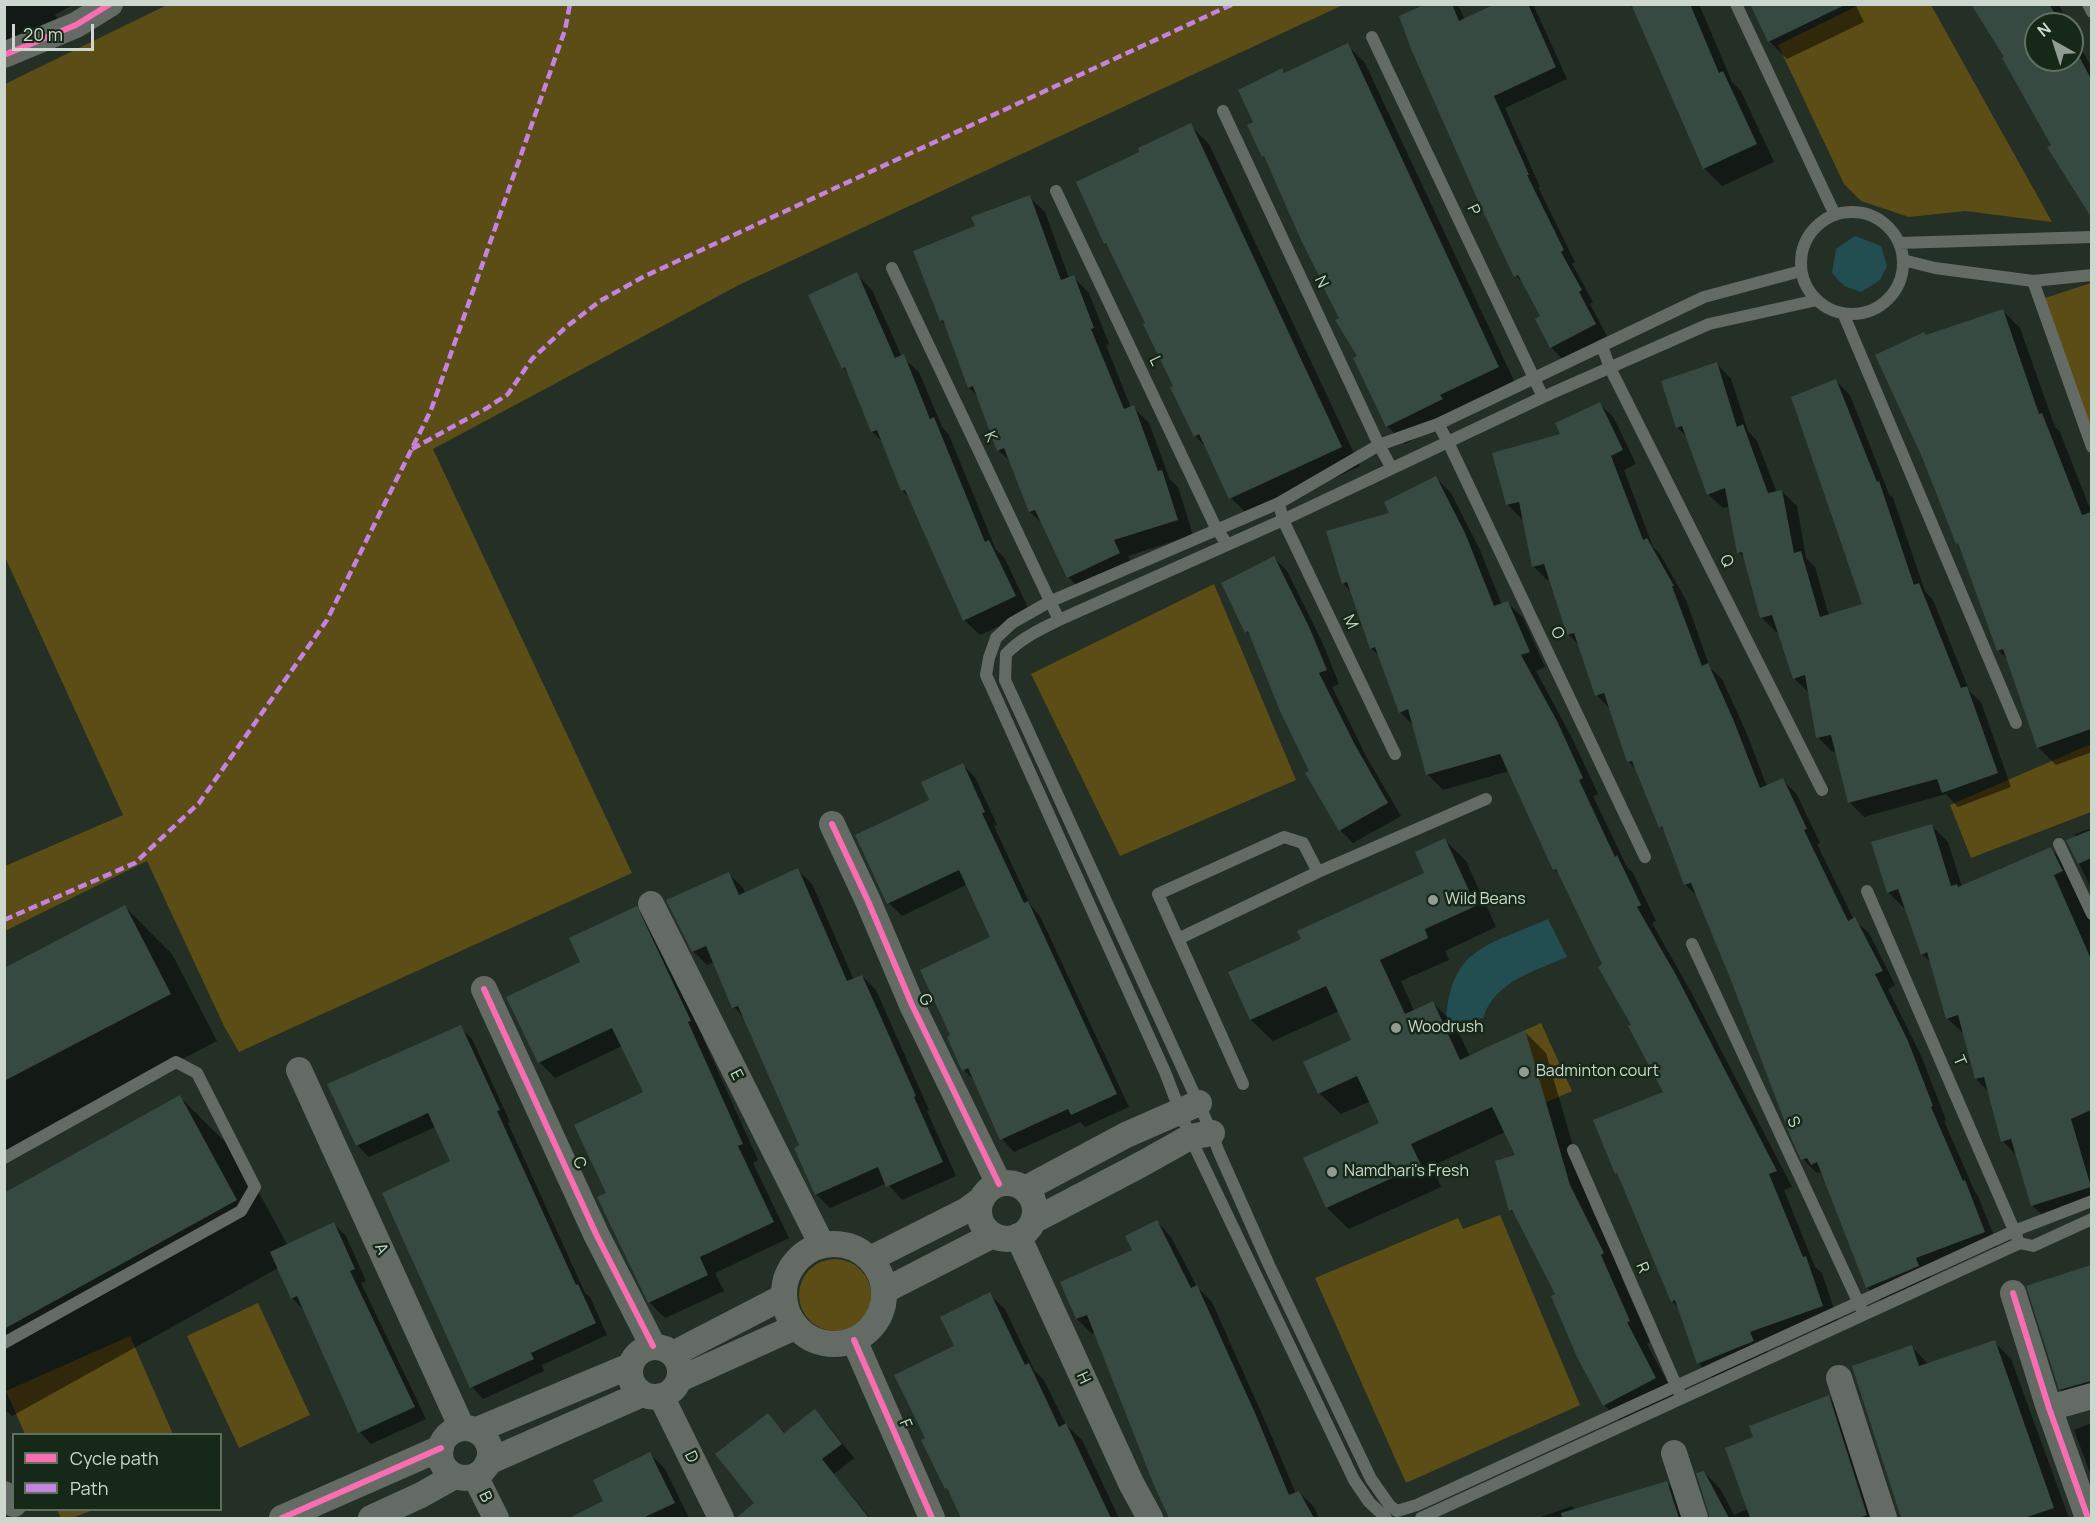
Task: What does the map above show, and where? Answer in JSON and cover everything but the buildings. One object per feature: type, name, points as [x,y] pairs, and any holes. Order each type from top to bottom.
[{"type":"street","points":[[4,55],[76,25],[110,4]]},
{"type":"street","name":"G","points":[[832,824],[868,901],[990,1192]]},
{"type":"street","name":"E","points":[[651,904],[822,1245]]},
{"type":"street","name":"C","points":[[484,989],[596,1234],[663,1350]]},
{"type":"street","name":"A","points":[[299,1070],[470,1429]]},
{"type":"street","points":[[1025,1189],[1126,1135],[1189,1107]]},
{"type":"street","points":[[884,1291],[1015,1231],[1201,1135]]},
{"type":"street","points":[[870,1259],[967,1210],[990,1192],[1017,1184],[1025,1189],[1035,1204],[1015,1231]]},
{"type":"street","points":[[990,1192],[980,1207],[982,1223],[1015,1231]]},
{"type":"street","name":"H","points":[[1015,1231],[1131,1483],[1150,1518]]},
{"type":"street","points":[[822,1245],[848,1245],[860,1251],[870,1259],[882,1279],[883,1306],[877,1320],[867,1332],[844,1343],[822,1343],[803,1335],[787,1313],[783,1297],[785,1279],[793,1264],[806,1252],[822,1245]]},
{"type":"street","points":[[2013,1293],[2049,1408],[2088,1518]]},
{"type":"street","points":[[652,1395],[632,1382],[629,1374],[634,1357],[640,1351],[663,1350],[783,1297]]},
{"type":"street","points":[[371,1518],[473,1471],[652,1395],[669,1393],[680,1379],[795,1327]]},
{"type":"street","name":"F","points":[[854,1340],[932,1518]]},
{"type":"street","points":[[663,1350],[681,1370],[680,1379]]},
{"type":"street","points":[[473,1471],[441,1462],[441,1448],[451,1432],[470,1429],[630,1366]]},
{"type":"street","points":[[1839,1378],[1884,1518]]},
{"type":"street","name":"D","points":[[652,1395],[721,1518]]},
{"type":"street","points":[[2049,1408],[2091,1396]]},
{"type":"street","points":[[470,1429],[486,1439],[490,1447],[473,1471]]},
{"type":"street","points":[[282,1518],[441,1448]]},
{"type":"street","points":[[1674,1453],[1695,1518]]},
{"type":"street","name":"B","points":[[473,1471],[496,1518]]},
{"type":"lane","points":[[1736,4],[1835,215]]},
{"type":"lane","points":[[2088,4],[2091,12]]},
{"type":"lane","name":"P","points":[[1372,37],[1543,397]]},
{"type":"lane","name":"N","points":[[1223,111],[1391,467]]},
{"type":"lane","name":"L","points":[[1056,191],[1216,528],[1227,544]]},
{"type":"lane","points":[[1850,212],[1866,213],[1880,220],[1891,230],[1899,243],[1903,260],[1896,289],[1886,301],[1866,311],[1843,313],[1829,309],[1817,300],[1807,287],[1801,271],[1804,243],[1822,221],[1835,215],[1850,212]]},
{"type":"lane","points":[[1899,243],[2091,237]]},
{"type":"lane","points":[[1903,260],[1935,268],[2033,281],[2091,275]]},
{"type":"lane","name":"K","points":[[892,268],[1059,620]]},
{"type":"lane","points":[[1801,271],[1704,297],[1438,424],[1379,445],[1279,503],[1216,528],[1049,602],[1012,623],[996,638],[986,675],[1165,1072],[1189,1107],[1201,1135],[1218,1150],[1269,1265],[1371,1479],[1390,1506],[1397,1511],[1417,1505],[1675,1385],[2014,1232],[2091,1201]]},
{"type":"lane","points":[[2033,281],[2091,447]]},
{"type":"lane","points":[[1386,1518],[1369,1502],[1354,1480],[1201,1135],[1005,680],[1006,654],[1017,642],[1059,620],[1283,520],[1543,397],[1709,324],[1817,300]]},
{"type":"lane","points":[[1843,313],[2016,723]]},
{"type":"lane","name":"Q","points":[[1602,346],[1610,368],[1822,790]]},
{"type":"lane","name":"O","points":[[1438,424],[1646,856]]},
{"type":"lane","name":"M","points":[[1279,503],[1283,520],[1395,754]]},
{"type":"lane","points":[[1178,939],[1318,872],[1486,799]]},
{"type":"lane","points":[[1243,1084],[1158,894],[1284,837],[1303,843],[1318,872]]},
{"type":"lane","points":[[2059,844],[2091,914]]},
{"type":"lane","name":"T","points":[[1868,891],[2020,1243]]},
{"type":"lane","name":"S","points":[[1692,944],[1864,1314]]},
{"type":"lane","points":[[4,1158],[176,1062],[197,1073],[255,1187],[241,1210],[4,1343]]},
{"type":"lane","name":"R","points":[[1574,1150],[1675,1385],[1683,1398]]},
{"type":"lane","points":[[1421,1518],[2020,1243],[2033,1246],[2091,1219]]},
{"type":"shaded area","points":[[1861,4],[1931,5],[2052,222],[1965,211],[1909,217],[1861,201],[1844,184],[1778,45]]},
{"type":"shaded area","points":[[167,5],[1343,5],[739,285],[433,449],[632,873],[239,1052],[224,1026],[147,861],[5,931],[5,866],[123,815],[5,557],[5,84]]},
{"type":"shaded area","points":[[2091,283],[2091,438],[2039,300]]},
{"type":"shaded area","points":[[1214,584],[1296,780],[1120,856],[1031,674]]},
{"type":"shaded area","points":[[2091,744],[2091,812],[1971,858],[1950,805]]},
{"type":"shaded area","name":"Badminton court","points":[[1541,1023],[1572,1091],[1507,1120],[1477,1052]]},
{"type":"shaded area","points":[[1500,1215],[1580,1405],[1406,1483],[1315,1278],[1458,1218],[1463,1229]]},
{"type":"shaded area","points":[[835,1259],[855,1265],[865,1275],[871,1295],[865,1315],[855,1325],[835,1331],[815,1325],[805,1315],[799,1295],[805,1275],[815,1265]]},
{"type":"shaded area","points":[[258,1303],[310,1415],[239,1448],[187,1336]]},
{"type":"shaded area","points":[[130,1336],[173,1433],[25,1433],[6,1391]]},
{"type":"shaded area","points":[[58,1511],[90,1511],[72,1518],[61,1518]]},
{"type":"water","points":[[1855,236],[1881,246],[1887,266],[1880,280],[1861,292],[1844,286],[1832,273],[1836,249]]},
{"type":"water","points":[[1548,919],[1567,957],[1506,986],[1489,1005],[1483,1018],[1446,1023],[1449,998],[1455,978],[1464,964],[1490,944]]},
{"type":"marked path","points":[[4,920],[135,863],[199,803],[327,620],[431,410],[565,30],[570,4]]},
{"type":"marked path","points":[[412,449],[508,394],[532,359],[566,327],[600,301],[643,277],[1233,4]]},
{"type":"cycle path","points":[[4,55],[76,25],[110,4]]},
{"type":"cycle path","points":[[832,824],[912,1005],[999,1184]]},
{"type":"cycle path","points":[[484,989],[596,1234],[653,1346]]},
{"type":"cycle path","points":[[2013,1293],[2049,1408],[2088,1518]]},
{"type":"cycle path","points":[[854,1340],[932,1518]]},
{"type":"cycle path","points":[[282,1518],[441,1448]]},
{"type":"place","name":"Wild Beans","points":[[1433,900]]},
{"type":"place","name":"Woodrush","points":[[1396,1028]]},
{"type":"place","name":"Badminton court","points":[[1524,1072]]},
{"type":"place","name":"Namdhari's Fresh","points":[[1332,1172]]}]
